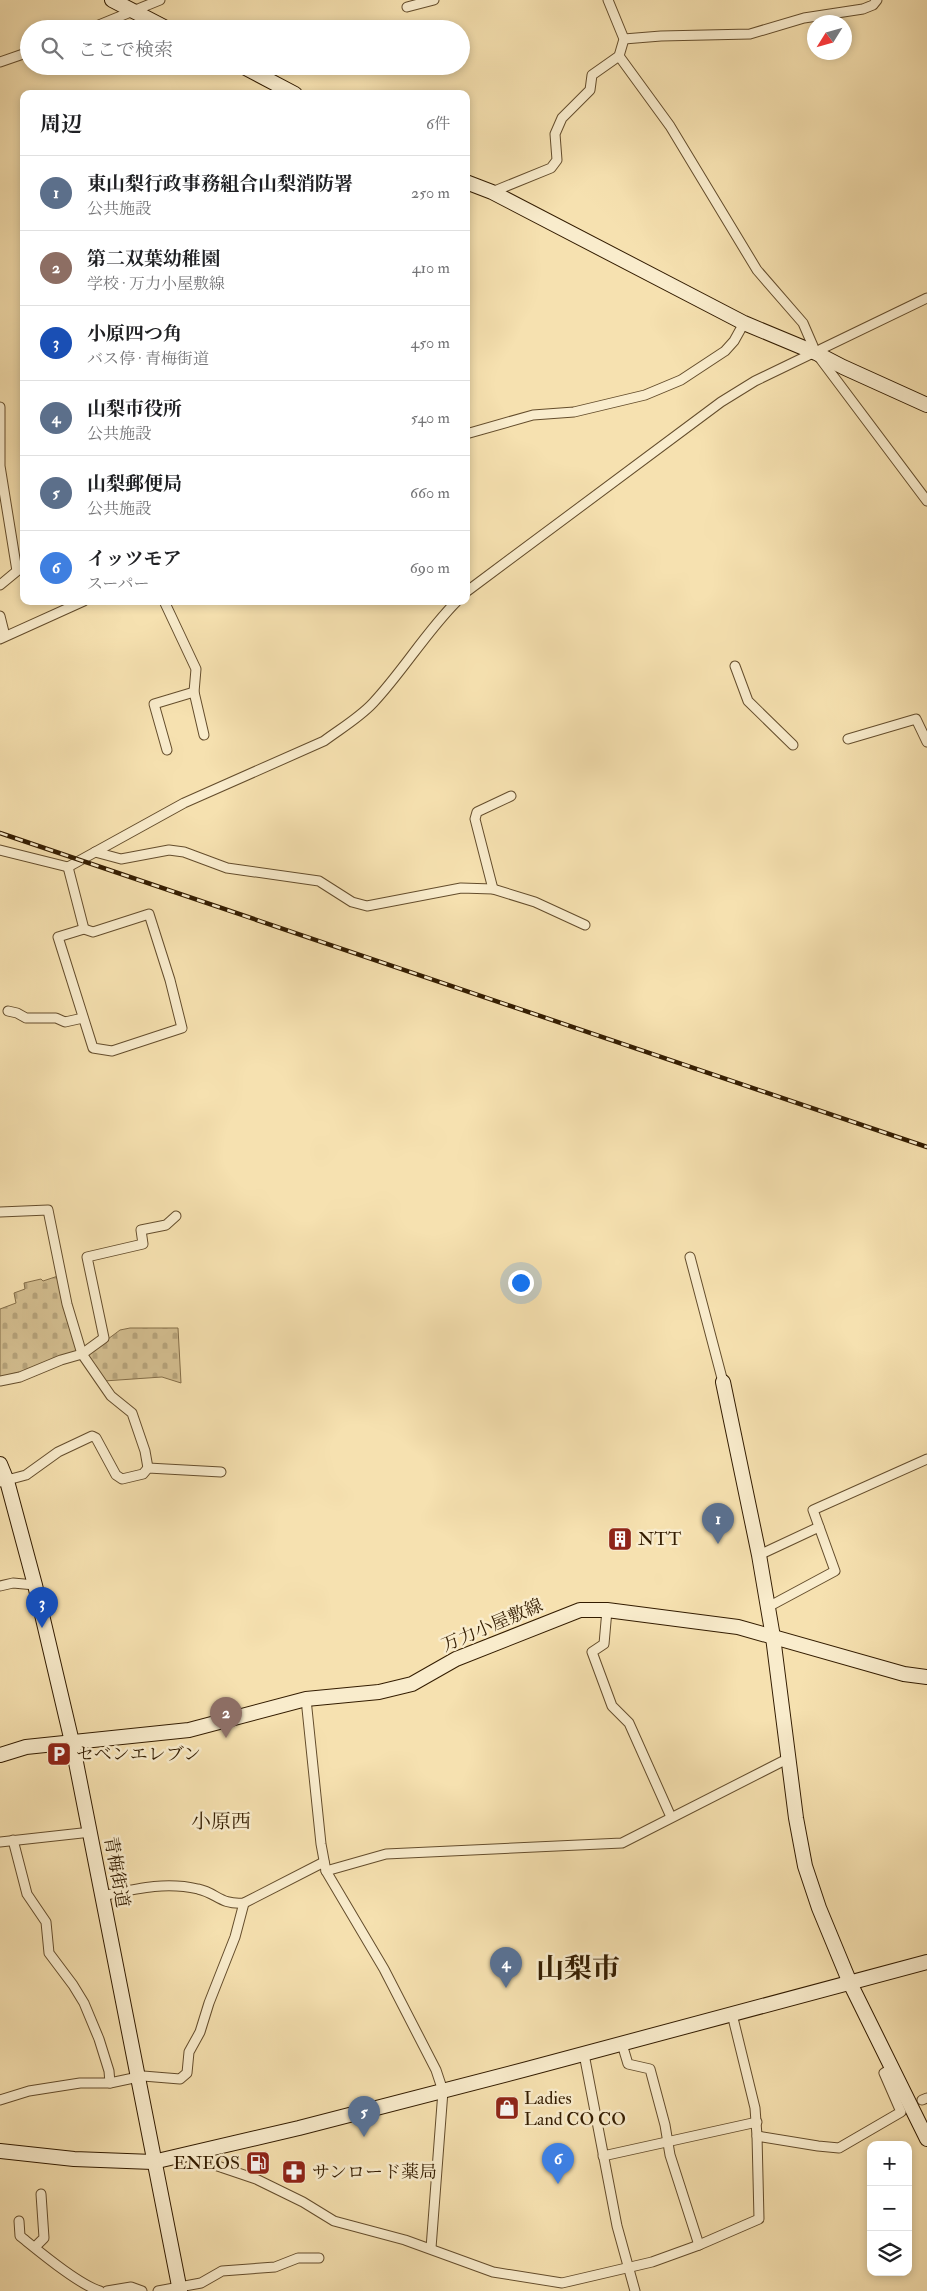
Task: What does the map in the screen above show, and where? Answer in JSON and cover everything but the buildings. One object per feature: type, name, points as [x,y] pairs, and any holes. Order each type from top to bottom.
[{"type":"street","points":[[112,0],[151,20]]},
{"type":"street","points":[[112,20],[160,0]]},
{"type":"street","points":[[407,7],[434,0]]},
{"type":"street","points":[[492,192],[551,168],[557,160],[555,134],[562,118],[590,90],[592,75],[619,56],[624,39],[608,0]]},
{"type":"street","points":[[624,39],[661,36],[750,34],[804,18],[864,9],[873,5],[877,0]]},
{"type":"street","points":[[0,62],[20,55]]},
{"type":"street","points":[[619,56],[670,126],[757,270],[803,323],[816,353],[927,500]]},
{"type":"street","points":[[259,75],[288,90]]},
{"type":"street","points":[[470,184],[492,192],[744,323],[816,353],[927,405]]},
{"type":"street","points":[[470,589],[720,402],[754,381],[816,353],[927,298]]},
{"type":"street","points":[[470,433],[533,415],[574,412],[636,397],[681,380],[725,351],[734,341],[744,323]]},
{"type":"street","points":[[0,406],[0,467],[17,570],[0,585]]},
{"type":"street","points":[[0,616],[2,637],[75,605]]},
{"type":"street","points":[[166,605],[196,669],[194,692],[204,735]]},
{"type":"street","points":[[0,850],[68,867],[184,803],[324,741],[373,703],[428,633],[453,605]]},
{"type":"street","points":[[735,666],[748,701],[793,745]]},
{"type":"street","points":[[168,750],[154,704],[194,692]]},
{"type":"street","points":[[848,739],[916,720],[927,742]]},
{"type":"street","points":[[492,889],[475,819],[477,812],[511,796]]},
{"type":"street","points":[[94,852],[120,859],[169,850],[184,852],[227,868],[319,881],[352,902],[367,906],[461,888],[492,889],[535,902],[585,925]]},
{"type":"street","points":[[68,867],[84,929]]},
{"type":"street","points":[[149,914],[170,980],[182,1028],[112,1051],[93,1048],[83,1018],[58,937],[84,929],[93,932],[149,914]]},
{"type":"street","points":[[8,1011],[18,1012],[26,1018],[56,1018],[65,1022],[83,1018]]},
{"type":"street","points":[[0,1212],[48,1210],[67,1304],[82,1354],[111,1396],[132,1413],[145,1451],[148,1468]]},
{"type":"street","points":[[0,1381],[20,1377],[61,1360],[82,1354],[104,1338],[87,1257],[143,1244],[141,1230],[166,1225],[176,1216]]},
{"type":"street","points":[[690,1257],[723,1382],[759,1555],[773,1637],[790,1758],[796,1818],[806,1866],[818,1908],[850,1983],[927,2140]]},
{"type":"street","points":[[3,1482],[26,1475],[58,1452],[92,1436],[96,1438],[116,1475],[122,1479],[142,1474],[148,1468],[221,1472]]},
{"type":"street","points":[[768,1607],[835,1571],[813,1510],[927,1459]]},
{"type":"street","name":"青梅街道","points":[[0,1464],[3,1482],[36,1585],[72,1742],[91,1832],[153,2162],[180,2289]]},
{"type":"street","points":[[759,1555],[819,1528]]},
{"type":"street","points":[[0,1586],[13,1583],[36,1585]]},
{"type":"street","name":"万力小屋敷線","points":[[0,1755],[26,1747],[189,1730],[306,1699],[379,1692],[412,1684],[456,1659],[580,1610],[607,1610],[738,1627],[904,1674],[927,1677]]},
{"type":"street","points":[[607,1610],[604,1644],[592,1652],[612,1706],[628,1723],[671,1818]]},
{"type":"street","points":[[306,1699],[325,1867],[384,1969],[436,2070],[442,2091],[431,2248]]},
{"type":"street","points":[[102,1896],[151,1886],[174,1884],[200,1889],[231,1904],[244,1903],[325,1867],[386,1854],[622,1843],[790,1758]]},
{"type":"street","points":[[0,1842],[91,1832]]},
{"type":"street","points":[[12,1840],[27,1894],[46,1922],[49,1953],[74,1985],[84,2003],[100,2040],[109,2071],[110,2083]]},
{"type":"street","points":[[0,2100],[29,2092],[80,2083],[110,2083],[138,2077],[180,2079],[187,2072],[189,2052],[200,2032],[209,2003],[235,1937],[244,1903]]},
{"type":"street","points":[[0,2151],[74,2159],[153,2162],[442,2091],[927,1962]]},
{"type":"street","points":[[185,2155],[256,2179],[303,2202],[334,2221],[431,2248],[493,2272],[562,2283],[652,2262],[699,2245],[759,2219],[757,2122],[748,2073],[732,2014]]},
{"type":"street","points":[[622,2044],[628,2064],[650,2069],[682,2197],[699,2245]]},
{"type":"street","points":[[584,2054],[617,2226],[635,2291]]},
{"type":"street","points":[[758,2136],[840,2148],[901,2112],[884,2073],[892,2068]]},
{"type":"street","points":[[603,2156],[757,2122]]},
{"type":"street","points":[[35,2247],[44,2238],[41,2194]]},
{"type":"street","points":[[19,2222],[20,2236],[87,2285],[100,2291]]},
{"type":"street","points":[[158,2291],[180,2289],[201,2283],[222,2271],[275,2267],[298,2258],[319,2258]]},
{"type":"street","points":[[107,2291],[130,2287],[142,2291]]},
{"type":"green space","points":[[61,1275],[83,1349],[0,1381],[0,1309],[16,1303],[14,1293],[25,1289],[24,1283],[41,1279],[43,1281]]},
{"type":"green space","points":[[130,1328],[178,1328],[181,1383],[162,1377],[104,1381],[88,1354],[120,1330]]},
{"type":"railway","points":[[0,833],[927,1147]]},
{"type":"place","name":"NTT","points":[[620,1539]]},
{"type":"place","name":"東山梨行政事務組合山梨消防署","points":[[718,1544]]},
{"type":"place","name":"小原四つ角","points":[[42,1628]]},
{"type":"place","name":"第二双葉幼稚園","points":[[226,1738]]},
{"type":"place","name":"セベンエレブン","points":[[59,1754]]},
{"type":"place","name":"山梨市役所","points":[[506,1988]]},
{"type":"place","name":"Ladies Land CO CO","points":[[507,2108]]},
{"type":"place","name":"山梨郵便局","points":[[364,2137]]},
{"type":"place","name":"ENEOS","points":[[258,2163]]},
{"type":"place","name":"サンロード薬局","points":[[294,2172]]},
{"type":"place","name":"イッツモア","points":[[558,2184]]},
{"type":"district","name":"小原西","points":[[221,1821]]},
{"type":"district","name":"山梨市","points":[[578,1968]]}]
